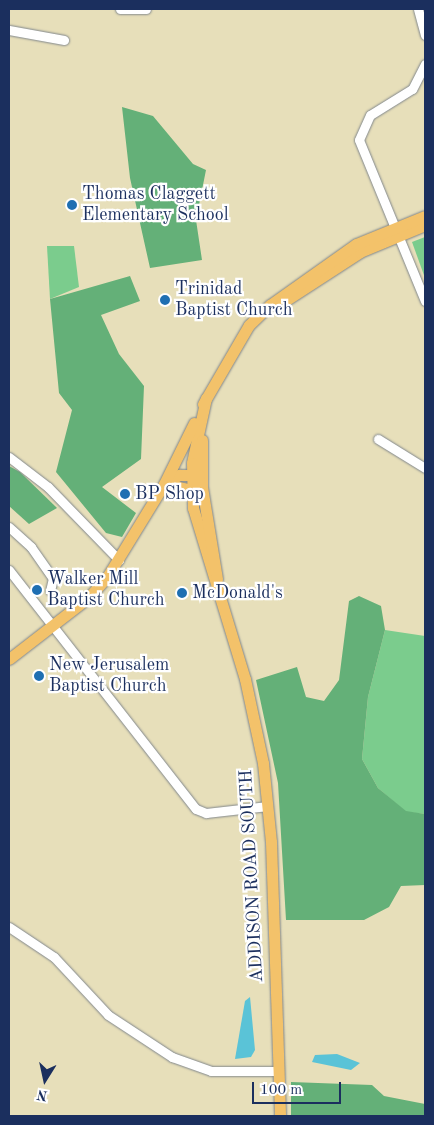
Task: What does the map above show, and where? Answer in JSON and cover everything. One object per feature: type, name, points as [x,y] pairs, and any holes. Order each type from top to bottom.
[{"type":"main road","points":[[397,231],[425,216]]},
{"type":"main road","points":[[9,659],[89,597],[119,560],[164,484],[208,395],[250,324],[303,278],[356,244],[397,231],[425,225]]},
{"type":"main road","name":"ADDISON ROAD SOUTH","points":[[208,395],[193,496],[204,553],[217,579]]},
{"type":"main road","points":[[164,484],[179,475],[196,475]]},
{"type":"main road","name":"ADDISON ROAD SOUTH","points":[[196,475],[217,579],[258,730],[268,806],[280,1116]]},
{"type":"main road","points":[[164,484],[188,489],[193,496]]},
{"type":"street","points":[[120,9],[146,9]]},
{"type":"street","points":[[418,9],[425,35]]},
{"type":"street","points":[[9,30],[64,40]]},
{"type":"street","points":[[425,64],[416,84],[370,115],[360,135],[362,156],[397,231],[425,301]]},
{"type":"street","points":[[378,439],[425,468]]},
{"type":"street","points":[[9,457],[48,488],[119,560]]},
{"type":"street","points":[[9,527],[21,536],[53,578],[50,591]]},
{"type":"street","points":[[9,570],[197,811],[268,806]]},
{"type":"street","points":[[9,927],[54,957],[103,1011],[172,1057],[211,1071],[279,1071]]},
{"type":"green space","points":[[122,107],[153,116],[193,164],[206,170],[196,220],[202,260],[150,268],[130,178]]},
{"type":"green space","points":[[425,237],[425,278],[412,242]]},
{"type":"green space","points":[[47,246],[74,246],[79,287],[50,299]]},
{"type":"green space","points":[[130,276],[140,301],[101,315],[119,354],[144,386],[141,459],[102,487],[136,513],[122,537],[106,533],[56,472],[72,410],[59,393],[50,299]]},
{"type":"green space","points":[[9,466],[20,472],[57,508],[29,524],[9,506]]},
{"type":"green space","points":[[359,596],[381,606],[385,630],[368,697],[362,759],[378,788],[406,811],[425,814],[425,885],[401,886],[389,907],[364,920],[286,920],[278,783],[256,680],[297,667],[306,697],[324,701],[339,680],[349,601]]},
{"type":"green space","points":[[385,630],[425,636],[425,814],[406,812],[378,788],[362,759],[368,697]]},
{"type":"green space","points":[[291,1082],[372,1085],[384,1096],[425,1104],[425,1116],[291,1116]]},
{"type":"water","points":[[250,997],[255,1050],[251,1057],[235,1059],[245,1001]]},
{"type":"water","points":[[337,1054],[360,1063],[351,1070],[312,1062],[315,1055]]},
{"type":"place","name":"Thomas Claggett Elementary School","points":[[72,205]]},
{"type":"place","name":"Trinidad Baptist Church","points":[[165,300]]},
{"type":"place","name":"BP Shop","points":[[125,494]]},
{"type":"place","name":"Walker Mill Baptist Church","points":[[37,590]]},
{"type":"place","name":"McDonald's","points":[[182,593]]},
{"type":"place","name":"New Jerusalem Baptist Church","points":[[39,676]]}]
